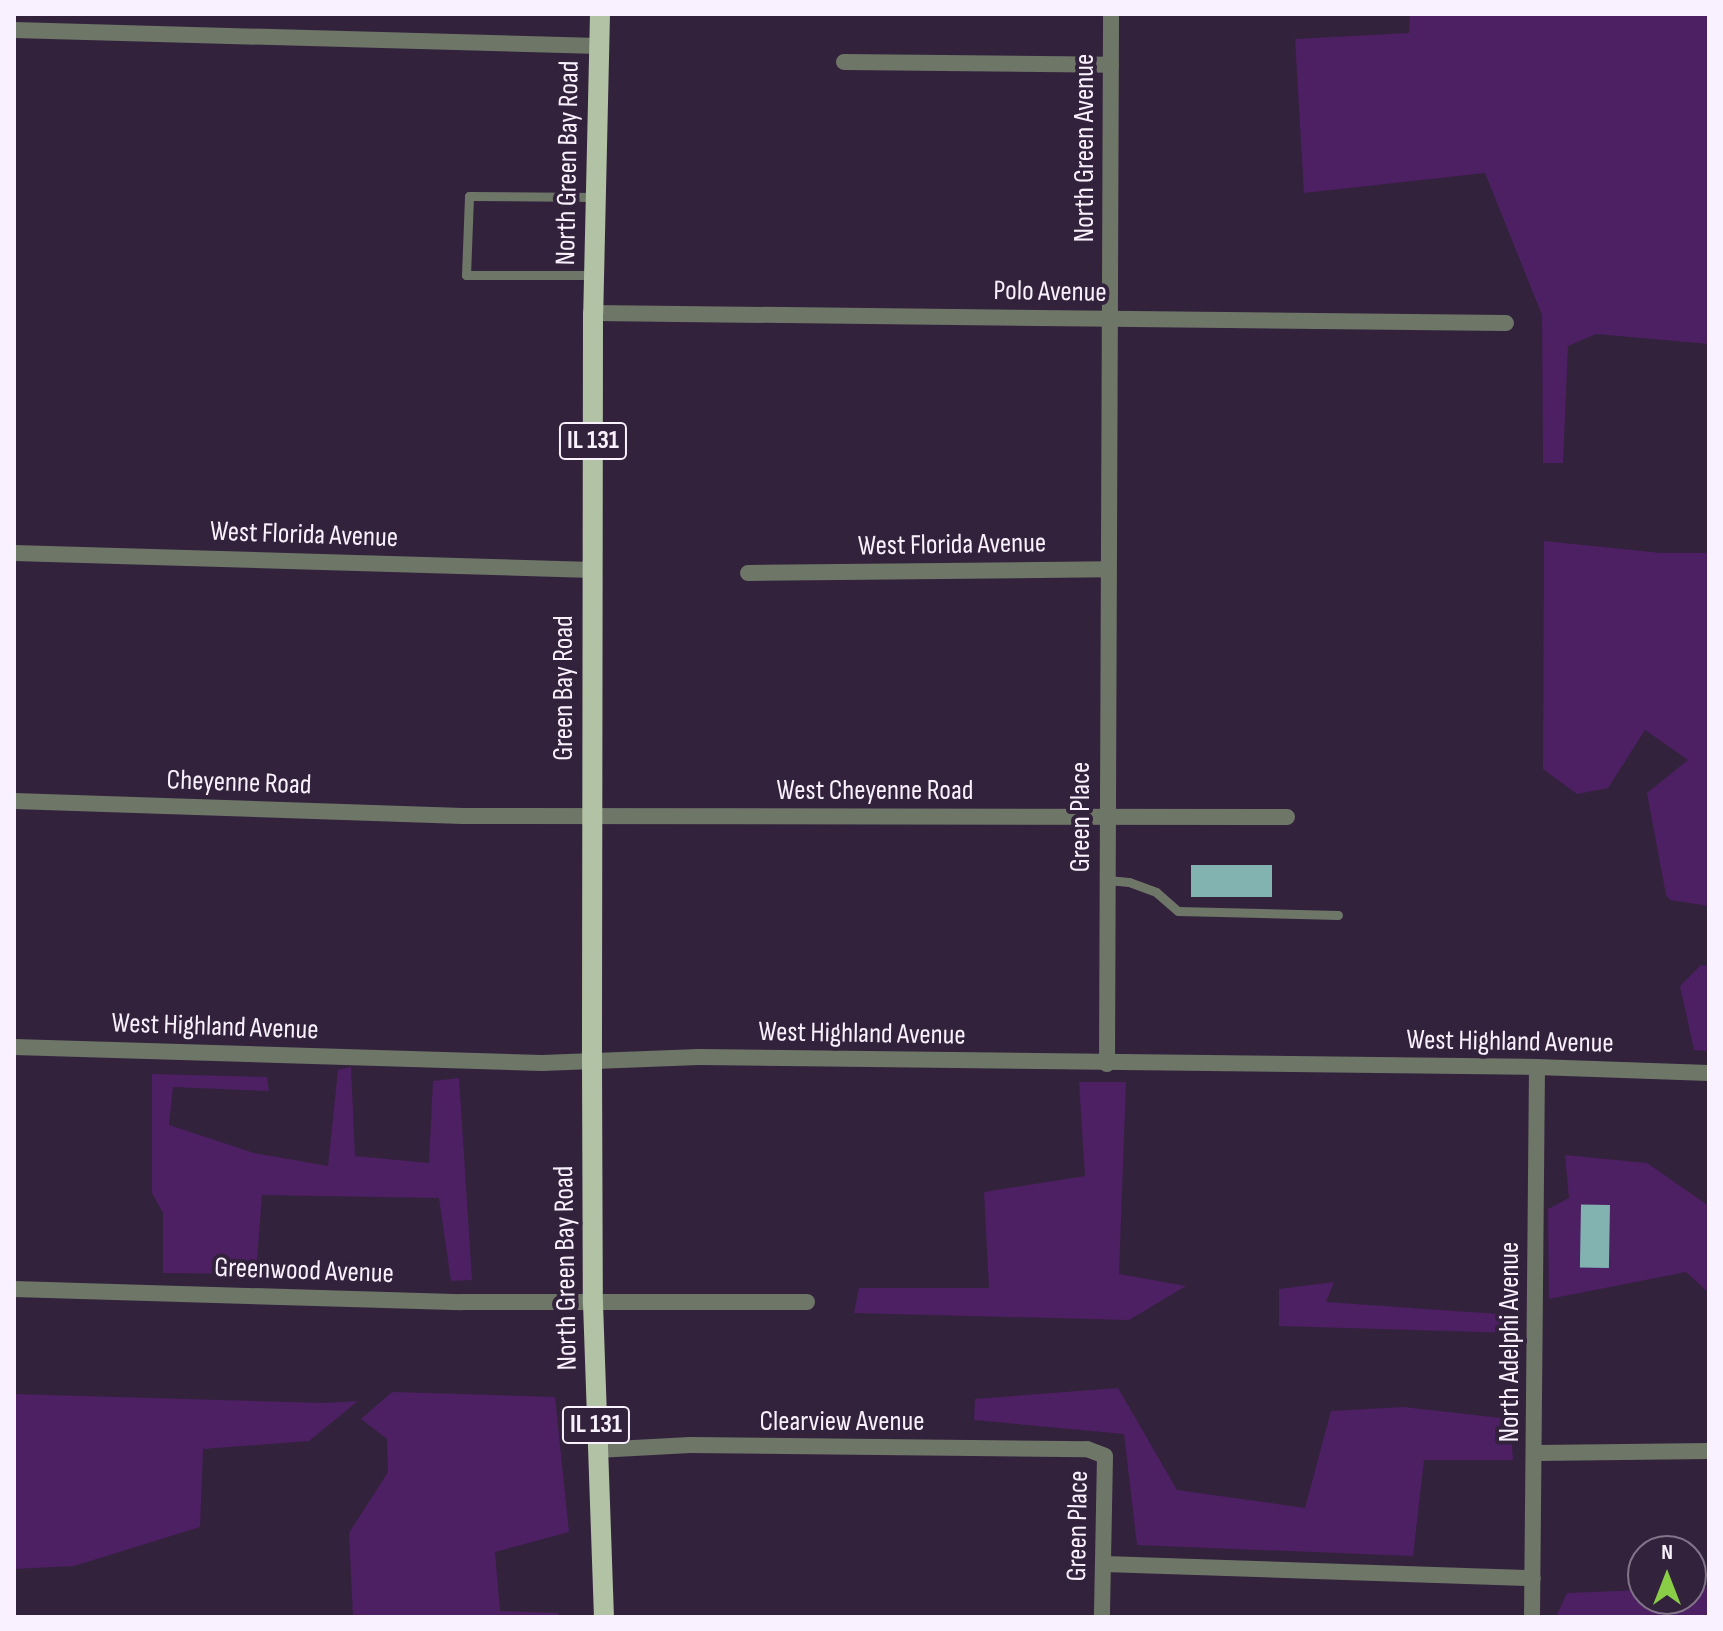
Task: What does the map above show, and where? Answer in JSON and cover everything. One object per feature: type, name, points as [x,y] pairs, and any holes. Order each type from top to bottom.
[{"type":"main road","name":"North Green Bay Road","points":[[593,313],[600,14]]},
{"type":"main road","name":"Green Bay Road","points":[[592,1062],[593,313]]},
{"type":"main road","name":"North Green Bay Road","points":[[592,1062],[593,1303],[604,1617]]},
{"type":"street","name":"North Green Avenue","points":[[1108,569],[1111,14]]},
{"type":"street","points":[[14,30],[599,46]]},
{"type":"street","points":[[844,62],[1111,65]]},
{"type":"street","name":"Polo Avenue","points":[[593,313],[1506,323]]},
{"type":"street","name":"West Florida Avenue","points":[[14,553],[593,570]]},
{"type":"street","name":"West Florida Avenue","points":[[748,573],[1108,569]]},
{"type":"street","name":"Green Place","points":[[1107,1064],[1108,569]]},
{"type":"street","name":"Cheyenne Road","points":[[14,801],[463,816]]},
{"type":"street","name":"West Cheyenne Road","points":[[463,816],[1287,817]]},
{"type":"street","name":"West Highland Avenue","points":[[14,1047],[592,1062],[699,1057],[1537,1067],[1709,1073]]},
{"type":"street","name":"North Adelphi Avenue","points":[[1532,1617],[1536,1453],[1537,1067]]},
{"type":"street","name":"Greenwood Avenue","points":[[14,1289],[593,1303],[807,1302]]},
{"type":"street","name":"Clearview Avenue","points":[[597,1450],[690,1445],[1087,1449]]},
{"type":"street","name":"Green Place","points":[[1087,1449],[1105,1456],[1102,1617]]},
{"type":"street","points":[[1536,1453],[1709,1451]]},
{"type":"street","points":[[1104,1564],[1533,1578]]},
{"type":"lane","points":[[594,275],[466,275],[469,196],[595,197]]},
{"type":"lane","points":[[1107,880],[1129,882],[1156,892],[1178,911],[1338,915]]},
{"type":"shaded area","points":[[1410,14],[1709,14],[1709,344],[1596,334],[1568,346],[1563,463],[1543,463],[1542,315],[1485,173],[1304,193],[1295,39],[1409,33]]},
{"type":"shaded area","points":[[1544,541],[1661,553],[1709,553],[1709,906],[1670,900],[1666,895],[1647,793],[1688,760],[1645,730],[1608,788],[1577,794],[1543,769]]},
{"type":"shaded area","points":[[1701,965],[1709,966],[1709,1051],[1694,1050],[1680,986]]},
{"type":"shaded area","points":[[351,1067],[355,1156],[429,1163],[433,1081],[459,1078],[472,1280],[451,1281],[439,1198],[262,1195],[256,1274],[163,1273],[163,1213],[152,1193],[152,1074],[267,1077],[269,1091],[173,1087],[169,1125],[254,1153],[328,1166],[338,1070]]},
{"type":"shaded area","points":[[1079,1082],[1126,1082],[1119,1274],[1186,1286],[1129,1320],[854,1313],[859,1288],[989,1288],[984,1192],[1085,1176]]},
{"type":"shaded area","points":[[1565,1155],[1647,1163],[1709,1206],[1709,1293],[1686,1272],[1549,1299],[1548,1209],[1569,1198]]},
{"type":"shaded area","points":[[1334,1282],[1326,1302],[1512,1315],[1514,1333],[1279,1326],[1279,1289]]},
{"type":"shaded area","points":[[1118,1388],[1177,1490],[1305,1508],[1331,1411],[1403,1407],[1510,1419],[1513,1460],[1424,1460],[1413,1556],[1137,1545],[1124,1434],[974,1420],[975,1399]]},
{"type":"shaded area","points":[[392,1392],[555,1397],[569,1532],[495,1552],[500,1611],[558,1613],[559,1617],[353,1617],[349,1533],[388,1472],[387,1439],[361,1419]]},
{"type":"shaded area","points":[[14,1394],[324,1403],[358,1401],[309,1441],[203,1449],[200,1527],[74,1566],[14,1569]]},
{"type":"shaded area","points":[[1707,1587],[1709,1617],[1556,1617],[1567,1593],[1627,1591],[1627,1615],[1707,1615]]},
{"type":"building","points":[[1191,865],[1272,865],[1272,897],[1191,897]]},
{"type":"building","points":[[1581,1204],[1610,1205],[1609,1268],[1580,1267]]}]
